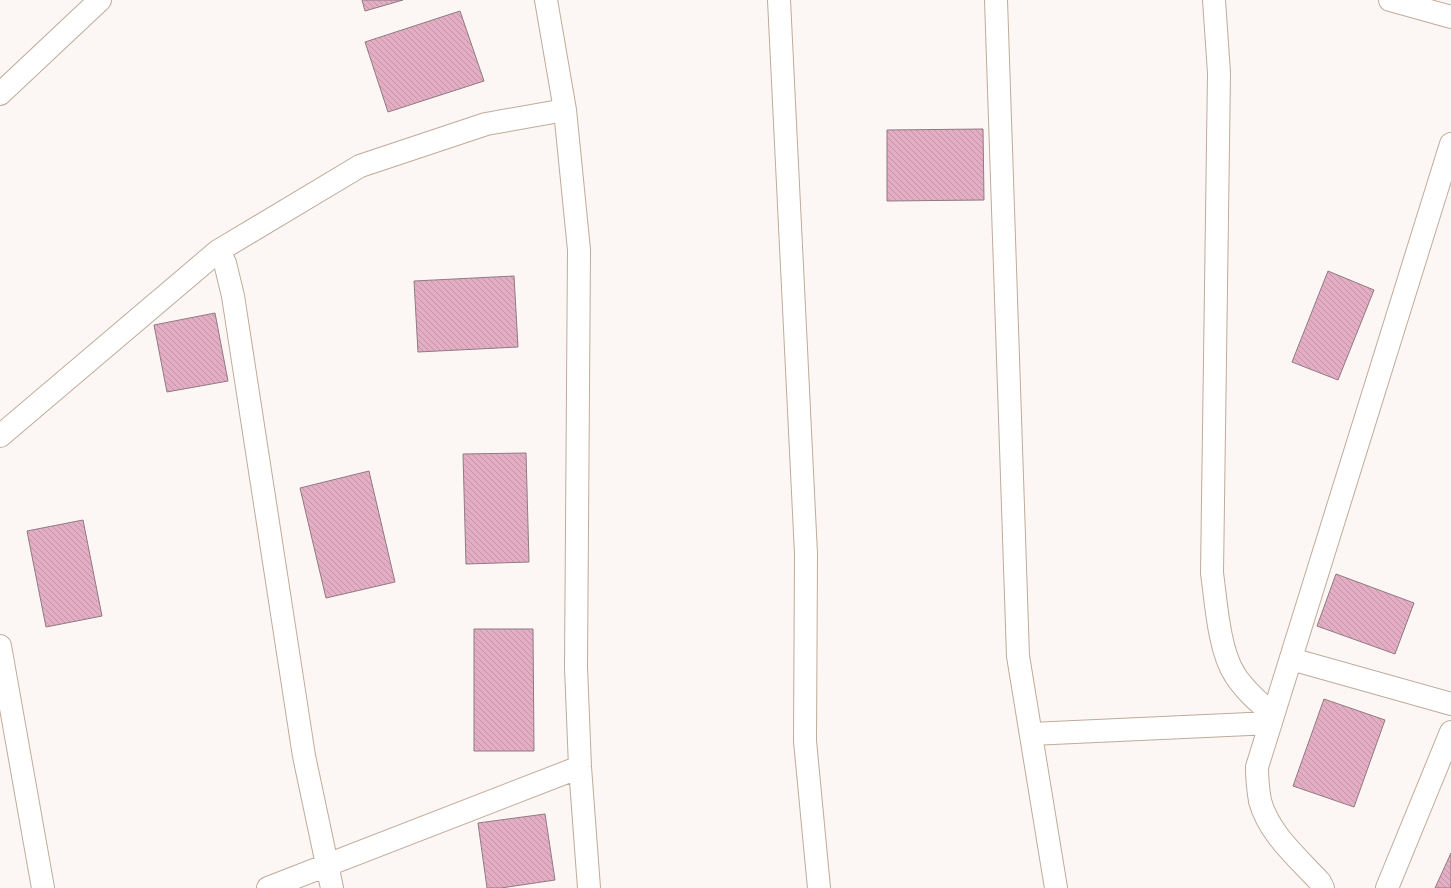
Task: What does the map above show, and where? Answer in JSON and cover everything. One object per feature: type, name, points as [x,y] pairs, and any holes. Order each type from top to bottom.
[{"type":"street","points":[[0,94],[100,0]]},
{"type":"street","points":[[546,0],[565,110],[579,250],[576,667],[580,766],[589,888]]},
{"type":"street","points":[[779,0],[806,554],[805,741],[820,888]]},
{"type":"street","points":[[996,0],[1018,656],[1056,888]]},
{"type":"street","points":[[1214,0],[1219,73],[1212,573],[1224,649],[1234,674],[1272,719]]},
{"type":"street","points":[[1390,0],[1451,17]]},
{"type":"street","points":[[0,436],[218,251],[360,166],[486,124],[565,110]]},
{"type":"street","points":[[1323,888],[1320,882],[1275,832],[1266,817],[1260,801],[1257,784],[1257,766],[1451,144]]},
{"type":"street","points":[[218,251],[225,263],[233,296],[304,756],[332,888]]},
{"type":"street","points":[[0,646],[43,888]]},
{"type":"street","points":[[1291,659],[1451,704]]},
{"type":"street","points":[[1031,734],[1272,719]]},
{"type":"street","points":[[1387,888],[1451,732]]},
{"type":"street","points":[[268,888],[580,766]]},
{"type":"building","points":[[362,0],[403,0],[365,11]]},
{"type":"building","points":[[460,11],[484,81],[388,112],[365,42]]},
{"type":"building","points":[[983,129],[984,200],[887,201],[887,130]]},
{"type":"building","points":[[1328,271],[1374,290],[1338,380],[1292,362]]},
{"type":"building","points":[[514,276],[518,347],[418,352],[414,281]]},
{"type":"building","points":[[215,313],[228,381],[167,392],[154,325]]},
{"type":"building","points":[[526,453],[529,562],[466,564],[463,454]]},
{"type":"building","points":[[369,471],[395,582],[326,598],[300,488]]},
{"type":"building","points":[[83,520],[102,616],[46,627],[27,531]]},
{"type":"building","points":[[1336,574],[1414,603],[1395,654],[1317,626]]},
{"type":"building","points":[[474,629],[533,629],[534,751],[474,751]]},
{"type":"building","points":[[1324,699],[1385,720],[1354,807],[1293,786]]},
{"type":"building","points":[[545,814],[555,880],[501,888],[487,888],[478,823]]},
{"type":"building","points":[[1451,853],[1451,888],[1435,888]]}]
